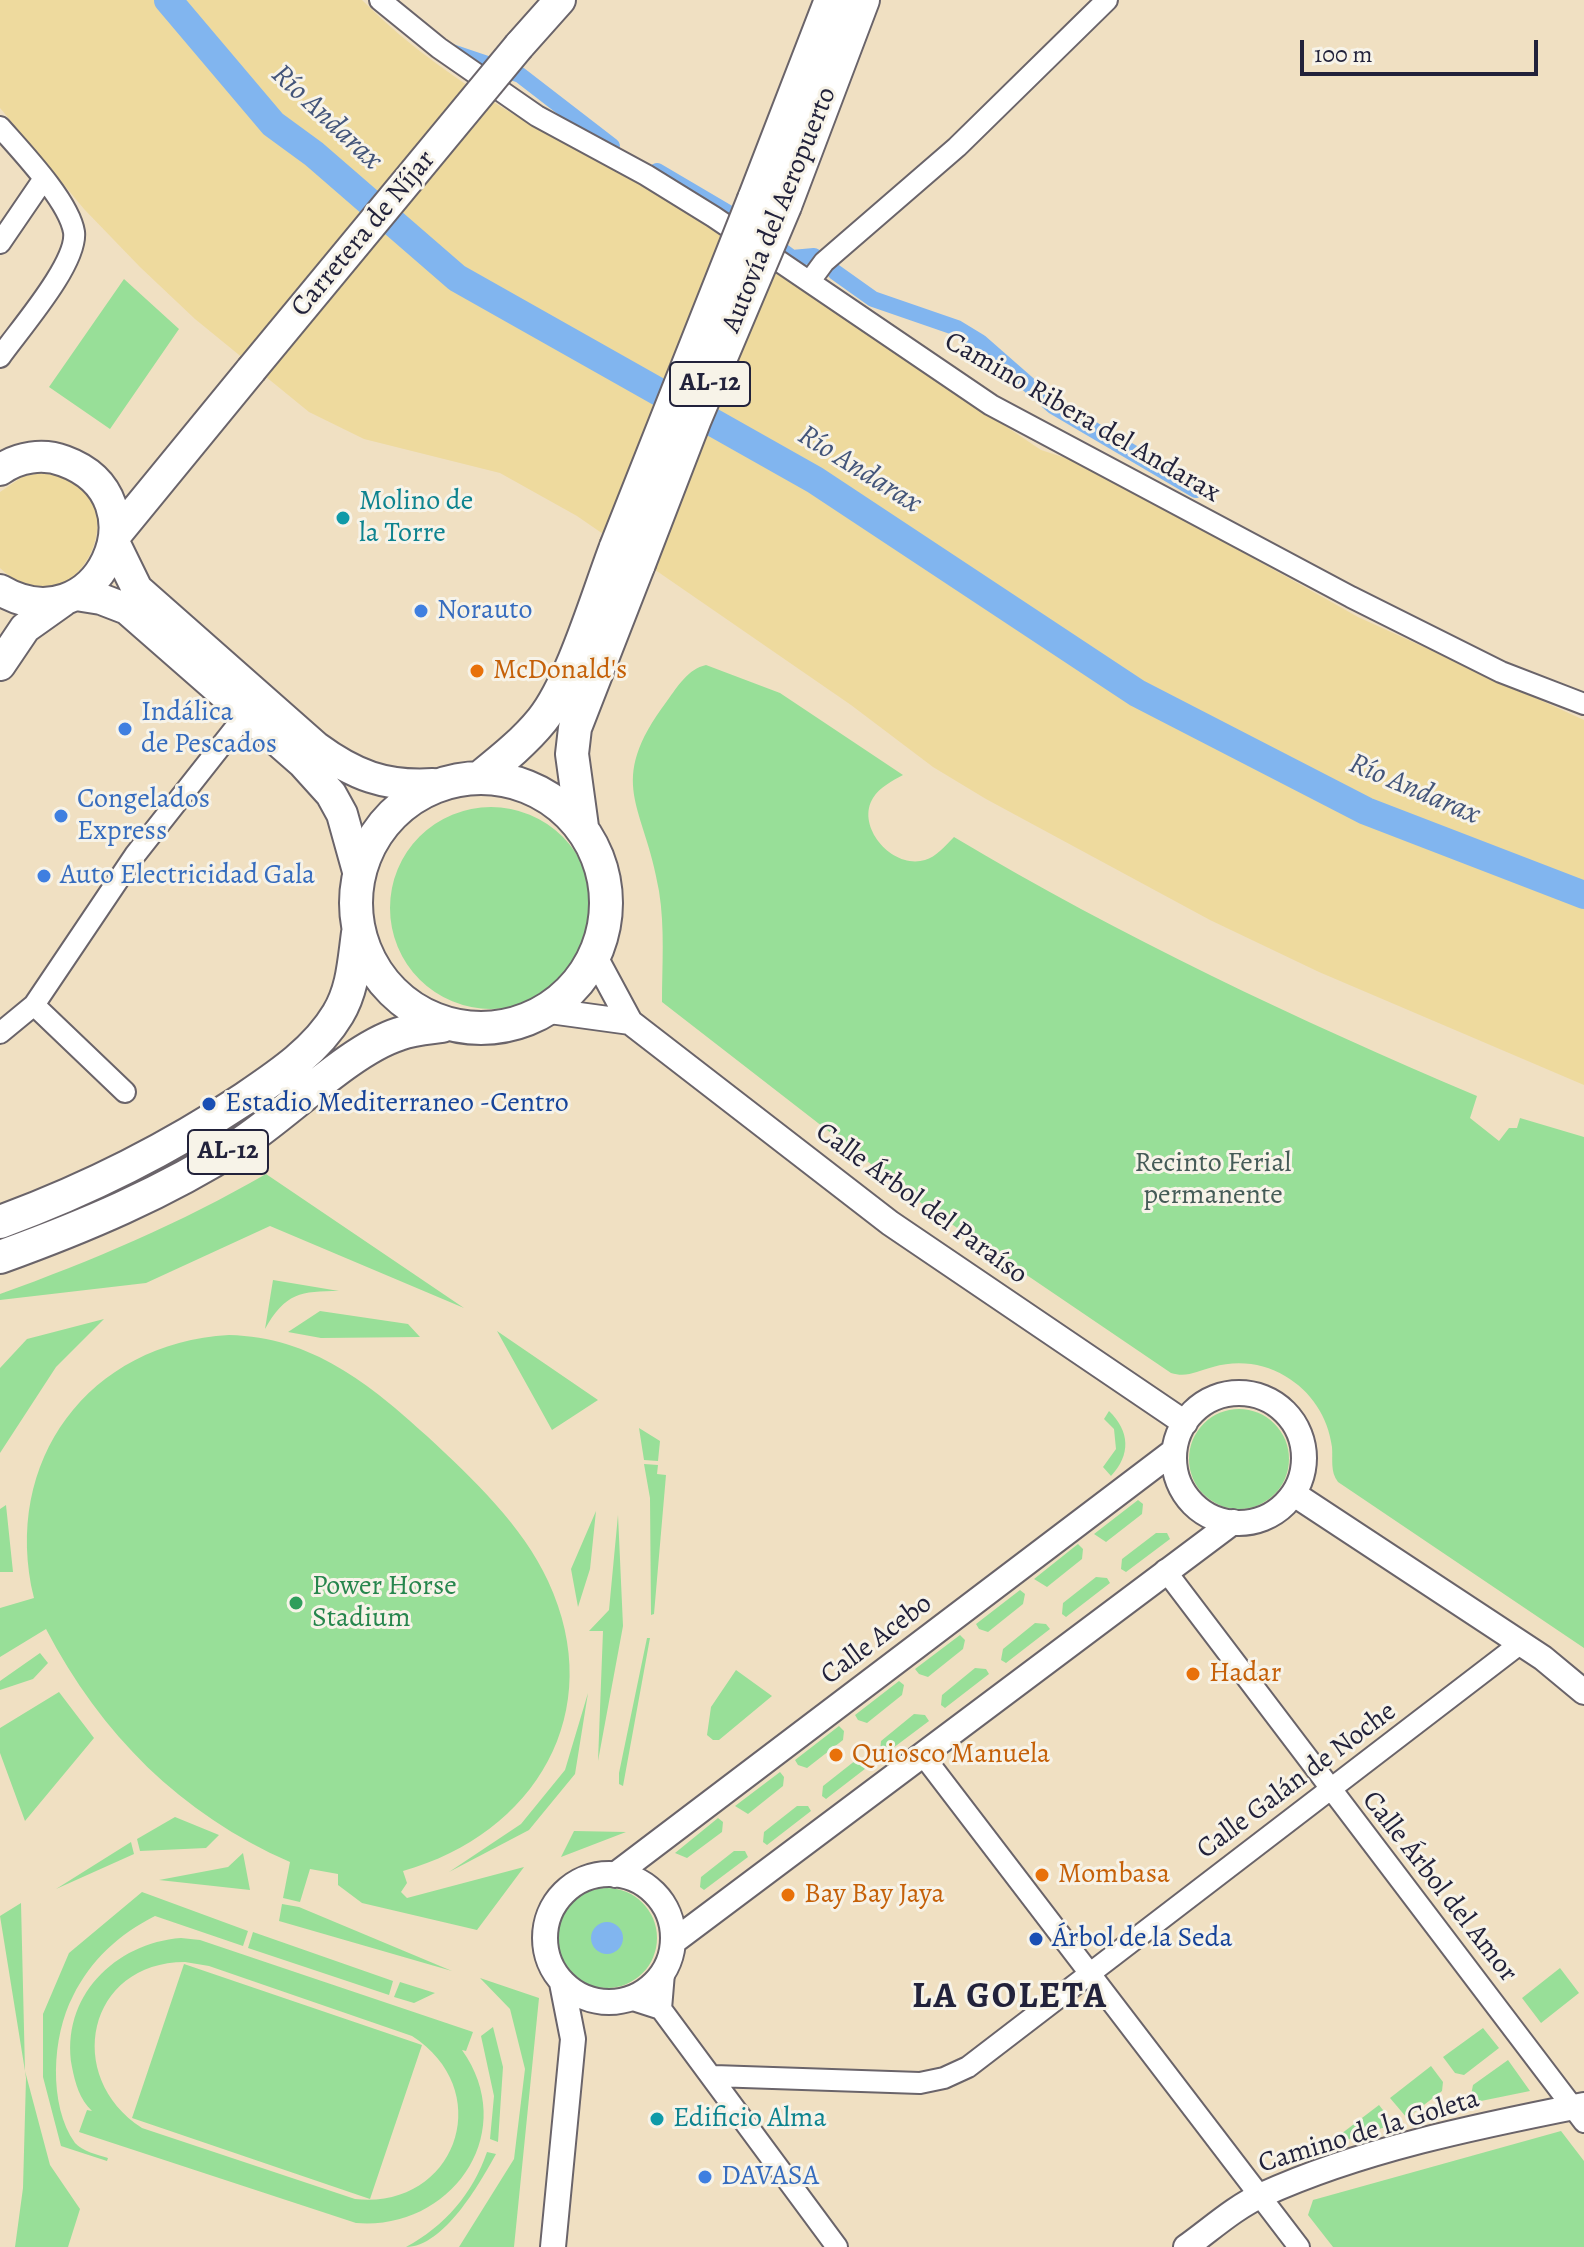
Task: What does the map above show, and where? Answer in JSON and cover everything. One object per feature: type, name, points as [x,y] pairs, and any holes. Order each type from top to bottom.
[{"type":"highway","name":"Autovía del Aeropuerto","points":[[483,775],[517,747],[544,718],[559,693],[695,419],[769,202],[831,0]]},
{"type":"highway","name":"Autovía del Aeropuerto","points":[[769,202],[863,0]]},
{"type":"highway","name":"Autovía del Aeropuerto","points":[[582,827],[572,754],[575,728],[628,556]]},
{"type":"highway","name":"AL-12","points":[[0,1222],[156,1154],[293,1063],[323,1035],[344,1003],[352,984],[358,930],[356,902],[359,875],[370,846],[386,821],[407,800],[433,784],[483,775],[512,781],[534,791],[557,805],[582,827],[596,855],[605,900],[604,931],[595,957],[578,984],[550,1011],[506,1026],[479,1029],[442,1026],[399,1034],[363,1050],[277,1120],[171,1185],[87,1224],[0,1257]]},
{"type":"highway","name":"AL-12","points":[[358,930],[373,968],[393,993],[442,1026]]},
{"type":"main road","name":"Carretera de Níjar","points":[[70,598],[94,582],[107,563],[115,539],[170,470],[560,0]]},
{"type":"main road","points":[[3,465],[31,457],[55,457],[78,466],[97,481],[111,507],[115,539],[137,589],[316,747],[368,779],[408,786],[433,784]]},
{"type":"main road","points":[[97,481],[136,484],[170,470]]},
{"type":"main road","points":[[0,590],[32,603],[70,598],[101,599],[127,609],[303,763],[331,794],[342,814],[359,875]]},
{"type":"main road","points":[[1,662],[28,625],[70,598]]},
{"type":"main road","points":[[0,612],[1,662]]},
{"type":"street","name":"Camino Ribera del Andarax","points":[[380,0],[439,48],[537,116],[646,175],[810,281],[991,405],[1351,597],[1501,672],[1584,704]]},
{"type":"street","points":[[810,281],[824,262],[957,147],[1107,0]]},
{"type":"street","points":[[0,127],[61,204],[74,230],[70,258],[0,357]]},
{"type":"street","points":[[0,243],[43,180]]},
{"type":"street","points":[[0,1033],[34,1005],[135,855],[236,727]]},
{"type":"street","points":[[595,957],[630,1022]]},
{"type":"street","points":[[34,1005],[125,1092]]},
{"type":"street","points":[[550,1011],[630,1022]]},
{"type":"street","name":"Calle Árbol del Paraíso","points":[[630,1022],[890,1223],[1185,1423]]},
{"type":"street","points":[[1249,1395],[1277,1405],[1292,1418],[1303,1445],[1303,1475],[1294,1494],[1285,1505],[1262,1518],[1233,1522],[1209,1516],[1189,1499],[1178,1481],[1174,1451],[1185,1423],[1202,1405],[1220,1397],[1249,1395]]},
{"type":"street","name":"Calle Acebo","points":[[615,1875],[1174,1451]]},
{"type":"street","points":[[1294,1494],[1521,1643],[1584,1692]]},
{"type":"street","points":[[673,1942],[1233,1522]]},
{"type":"street","name":"Calle Árbol del Amor","points":[[1165,1570],[1331,1792],[1580,2111]]},
{"type":"street","name":"Calle Galán de Noche","points":[[714,2076],[920,2083],[944,2078],[968,2067],[1331,1792],[1521,1643]]},
{"type":"street","points":[[922,1754],[1299,2247]]},
{"type":"street","points":[[553,2247],[573,2039],[562,1983],[550,1963],[545,1936],[550,1908],[562,1892],[582,1878],[615,1875],[627,1876],[646,1885],[661,1900],[671,1920],[673,1942],[664,1973],[661,2009]]},
{"type":"street","points":[[573,2039],[618,2001],[664,1973]]},
{"type":"street","points":[[562,1983],[580,1995],[661,2009],[714,2076],[837,2247]]},
{"type":"street","name":"Camino de la Goleta","points":[[1186,2247],[1259,2196],[1415,2144],[1580,2111]]},
{"type":"green space","points":[[124,279],[179,329],[110,429],[49,387]]},
{"type":"green space","name":"Recinto Ferial permanente","points":[[706,665],[780,693],[903,775],[879,791],[869,809],[869,821],[880,844],[901,859],[929,859],[954,837],[1081,909],[1211,976],[1477,1096],[1470,1118],[1499,1141],[1509,1128],[1517,1128],[1520,1118],[1584,1137],[1584,1648],[1338,1482],[1333,1470],[1327,1425],[1317,1406],[1294,1382],[1268,1368],[1250,1364],[1222,1365],[1187,1374],[1171,1373],[925,1206],[662,1002],[661,905],[653,861],[634,795],[633,775],[637,754],[648,730],[667,701],[689,674]]},
{"type":"green space","points":[[491,807],[530,814],[563,836],[585,869],[592,908],[585,947],[563,980],[530,1002],[491,1009],[452,1002],[419,980],[397,947],[390,908],[397,869],[419,836],[452,814]]},
{"type":"green space","points":[[266,1174],[464,1308],[270,1226],[146,1283],[0,1300],[0,1294],[136,1240]]},
{"type":"green space","points":[[273,1280],[339,1291],[295,1296],[280,1308],[265,1329]]},
{"type":"green space","points":[[320,1311],[408,1324],[420,1337],[321,1338],[288,1332]]},
{"type":"green space","points":[[104,1319],[56,1367],[0,1453],[0,1368],[27,1339]]},
{"type":"green space","points":[[497,1331],[598,1400],[552,1430]]},
{"type":"green space","name":"Power Horse Stadium","points":[[229,1335],[287,1344],[313,1354],[338,1367],[384,1399],[479,1486],[525,1541],[548,1581],[565,1630],[570,1676],[564,1721],[548,1761],[523,1798],[490,1828],[450,1853],[403,1871],[407,1883],[401,1892],[407,1898],[524,1867],[477,1930],[362,1903],[338,1885],[338,1874],[310,1869],[300,1902],[283,1898],[290,1862],[250,1843],[213,1820],[147,1767],[92,1703],[46,1629],[0,1657],[0,1608],[34,1598],[27,1548],[31,1500],[44,1457],[67,1418],[97,1386],[135,1360],[179,1343]]},
{"type":"green space","points":[[1239,1409],[1267,1417],[1281,1431],[1289,1459],[1281,1487],[1267,1501],[1239,1509],[1211,1501],[1197,1487],[1189,1459],[1197,1431],[1211,1417]]},
{"type":"green space","points":[[1109,1411],[1121,1427],[1125,1443],[1122,1460],[1111,1476],[1103,1467],[1116,1449],[1114,1429],[1104,1419]]},
{"type":"green space","points":[[639,1428],[660,1441],[658,1461],[644,1460]]},
{"type":"green space","points":[[644,1464],[658,1465],[657,1474],[666,1475],[654,1614],[651,1615],[650,1498]]},
{"type":"green space","points":[[1138,1500],[1143,1504],[1142,1514],[1106,1542],[1094,1534]]},
{"type":"green space","points":[[6,1505],[13,1572],[0,1572],[0,1509]]},
{"type":"green space","points":[[596,1511],[590,1569],[578,1607],[571,1569]]},
{"type":"green space","points":[[618,1515],[623,1626],[598,1761],[603,1631],[589,1631],[609,1610]]},
{"type":"green space","points":[[1156,1533],[1167,1533],[1170,1539],[1126,1572],[1121,1569],[1122,1559]]},
{"type":"green space","points":[[1078,1544],[1083,1549],[1082,1559],[1047,1587],[1034,1579]]},
{"type":"green space","points":[[1096,1577],[1107,1578],[1110,1583],[1066,1617],[1062,1614],[1063,1603]]},
{"type":"green space","points":[[1020,1590],[1025,1594],[1023,1604],[988,1632],[979,1629],[976,1624]]},
{"type":"green space","points":[[1035,1623],[1046,1624],[1050,1629],[1006,1663],[1001,1660],[1003,1649]]},
{"type":"green space","points":[[960,1635],[965,1640],[963,1649],[928,1677],[919,1674],[915,1669]]},
{"type":"green space","points":[[647,1638],[650,1638],[623,1786],[619,1784],[619,1773]]},
{"type":"green space","points":[[40,1653],[48,1663],[33,1679],[0,1690],[0,1681]]},
{"type":"green space","points":[[975,1668],[986,1669],[989,1674],[945,1708],[941,1705],[942,1695]]},
{"type":"green space","points":[[736,1670],[772,1696],[719,1740],[713,1740],[707,1735],[711,1707]]},
{"type":"green space","points":[[899,1681],[904,1685],[902,1695],[867,1723],[858,1720],[855,1715]]},
{"type":"green space","points":[[59,1692],[94,1738],[25,1821],[0,1753],[0,1728]]},
{"type":"green space","points":[[588,1693],[575,1774],[529,1830],[449,1872],[521,1824],[565,1770]]},
{"type":"green space","points":[[914,1714],[925,1715],[929,1721],[885,1754],[880,1751],[881,1741]]},
{"type":"green space","points":[[839,1726],[844,1731],[843,1740],[807,1768],[798,1765],[795,1760]]},
{"type":"green space","points":[[856,1760],[867,1760],[870,1765],[826,1799],[822,1796],[823,1786]]},
{"type":"green space","points":[[780,1772],[784,1777],[783,1786],[748,1814],[735,1806]]},
{"type":"green space","points":[[797,1806],[808,1806],[811,1811],[767,1845],[763,1842],[764,1832]]},
{"type":"green space","points":[[175,1817],[219,1835],[206,1848],[140,1851],[137,1839]]},
{"type":"green space","points":[[718,1818],[723,1822],[722,1832],[687,1858],[675,1853]]},
{"type":"green space","points":[[574,1831],[626,1832],[561,1857]]},
{"type":"green space","points":[[131,1842],[134,1854],[56,1889]]},
{"type":"green space","points":[[734,1851],[745,1851],[748,1857],[704,1890],[700,1887],[701,1877]]},
{"type":"green space","points":[[243,1853],[250,1890],[159,1880],[228,1867]]},
{"type":"green space","points":[[607,1888],[626,1892],[642,1903],[653,1919],[657,1938],[653,1957],[642,1973],[626,1984],[607,1988],[588,1984],[572,1973],[561,1957],[557,1938],[561,1919],[572,1903],[588,1892]]},
{"type":"green space","points":[[142,1892],[248,1931],[243,1946],[155,1916],[107,1949],[80,1983],[66,2012],[57,2050],[60,2110],[75,2143],[108,2158],[107,2161],[61,2146],[43,2077],[43,2014],[69,1953]]},
{"type":"green space","points":[[21,1903],[25,2071],[0,1916]]},
{"type":"green space","points":[[282,1904],[299,1907],[452,1971],[279,1921]]},
{"type":"green space","points":[[253,1932],[393,1981],[389,1995],[248,1948]]},
{"type":"green space","points":[[181,1938],[200,1940],[473,2032],[466,2051],[462,2050],[478,2082],[484,2113],[479,2143],[467,2171],[447,2194],[421,2211],[390,2221],[356,2223],[79,2132],[87,2110],[92,2111],[79,2091],[72,2067],[71,2042],[75,2018],[97,1978],[134,1950]],"holes":[[[185,1962],[209,1966],[412,2036],[438,2059],[454,2086],[458,2115],[454,2142],[440,2167],[419,2186],[390,2197],[355,2199],[142,2128],[117,2106],[102,2081],[95,2053],[97,2026],[107,2001],[126,1981],[152,1967]]]},
{"type":"green space","points":[[184,1964],[422,2045],[370,2199],[132,2118]]},
{"type":"green space","points":[[1560,1968],[1579,1993],[1541,2023],[1522,1998]]},
{"type":"green space","points":[[480,1978],[539,1998],[514,2247],[459,2247],[514,2159],[525,2069],[510,2009]]},
{"type":"green space","points":[[400,1982],[435,1993],[414,2003],[394,1997]]},
{"type":"green space","points":[[493,2027],[503,2067],[498,2142],[490,2139],[494,2096],[481,2036]]},
{"type":"green space","points":[[1483,2028],[1499,2048],[1464,2075],[1455,2073],[1443,2057]]},
{"type":"green space","points":[[1508,2060],[1530,2091],[1476,2102],[1471,2095],[1473,2085]]},
{"type":"green space","points":[[1431,2066],[1443,2082],[1442,2091],[1407,2118],[1390,2098]]},
{"type":"green space","points":[[25,2071],[50,2165],[80,2209],[68,2247],[15,2247],[23,2188]]},
{"type":"green space","points":[[1379,2105],[1394,2124],[1341,2142],[1337,2137]]},
{"type":"green space","points":[[1561,2131],[1584,2161],[1584,2247],[1333,2247],[1308,2215],[1313,2200]]},
{"type":"green space","points":[[487,2152],[496,2154],[459,2211],[434,2237],[406,2247],[433,2229],[456,2207],[474,2181]]},
{"type":"sand","points":[[0,0],[362,0],[399,34],[477,91],[686,211],[1041,450],[1087,465],[1358,617],[1584,720],[1584,1085],[1319,972],[1210,920],[986,799],[933,767],[851,705],[577,516],[500,473],[364,439],[309,412],[195,319],[140,267],[84,209],[0,108]]},
{"type":"sand","points":[[40,473],[73,481],[92,500],[97,525],[92,550],[78,572],[56,586],[30,586],[0,568],[0,492],[22,477]]},
{"type":"water","points":[[607,1922],[618,1927],[623,1938],[618,1949],[607,1954],[596,1949],[591,1938],[596,1927]]},
{"type":"waterway","name":"Río Andarax","points":[[168,0],[273,124],[314,154],[457,278],[815,480],[1137,693],[1366,811],[1584,895]]},
{"type":"waterway","points":[[452,52],[520,75],[612,146]]},
{"type":"waterway","points":[[657,171],[747,224]]},
{"type":"waterway","points":[[765,238],[792,258],[814,256]]},
{"type":"waterway","points":[[835,272],[873,299],[957,328],[980,342],[1053,406],[1196,490]]},
{"type":"place","name":"Molino de la Torre","points":[[343,518]]},
{"type":"place","name":"Norauto","points":[[421,611]]},
{"type":"place","name":"McDonald's","points":[[477,671]]},
{"type":"place","name":"Indálica de Pescados","points":[[125,729]]},
{"type":"place","name":"Congelados Express","points":[[61,816]]},
{"type":"place","name":"Auto Electricidad Gala","points":[[44,876]]},
{"type":"place","name":"Estadio Mediterraneo -Centro","points":[[209,1104]]},
{"type":"place","name":"Power Horse Stadium","points":[[296,1603]]},
{"type":"place","name":"Hadar","points":[[1193,1674]]},
{"type":"place","name":"Quiosco Manuela","points":[[836,1755]]},
{"type":"place","name":"Mombasa","points":[[1042,1875]]},
{"type":"place","name":"Bay Bay Jaya","points":[[788,1895]]},
{"type":"place","name":"Árbol de la Seda","points":[[1036,1939]]},
{"type":"place","name":"Edificio Alma","points":[[657,2119]]},
{"type":"place","name":"DAVASA","points":[[705,2177]]},
{"type":"district","name":"LA GOLETA","points":[[1010,1998]]}]
